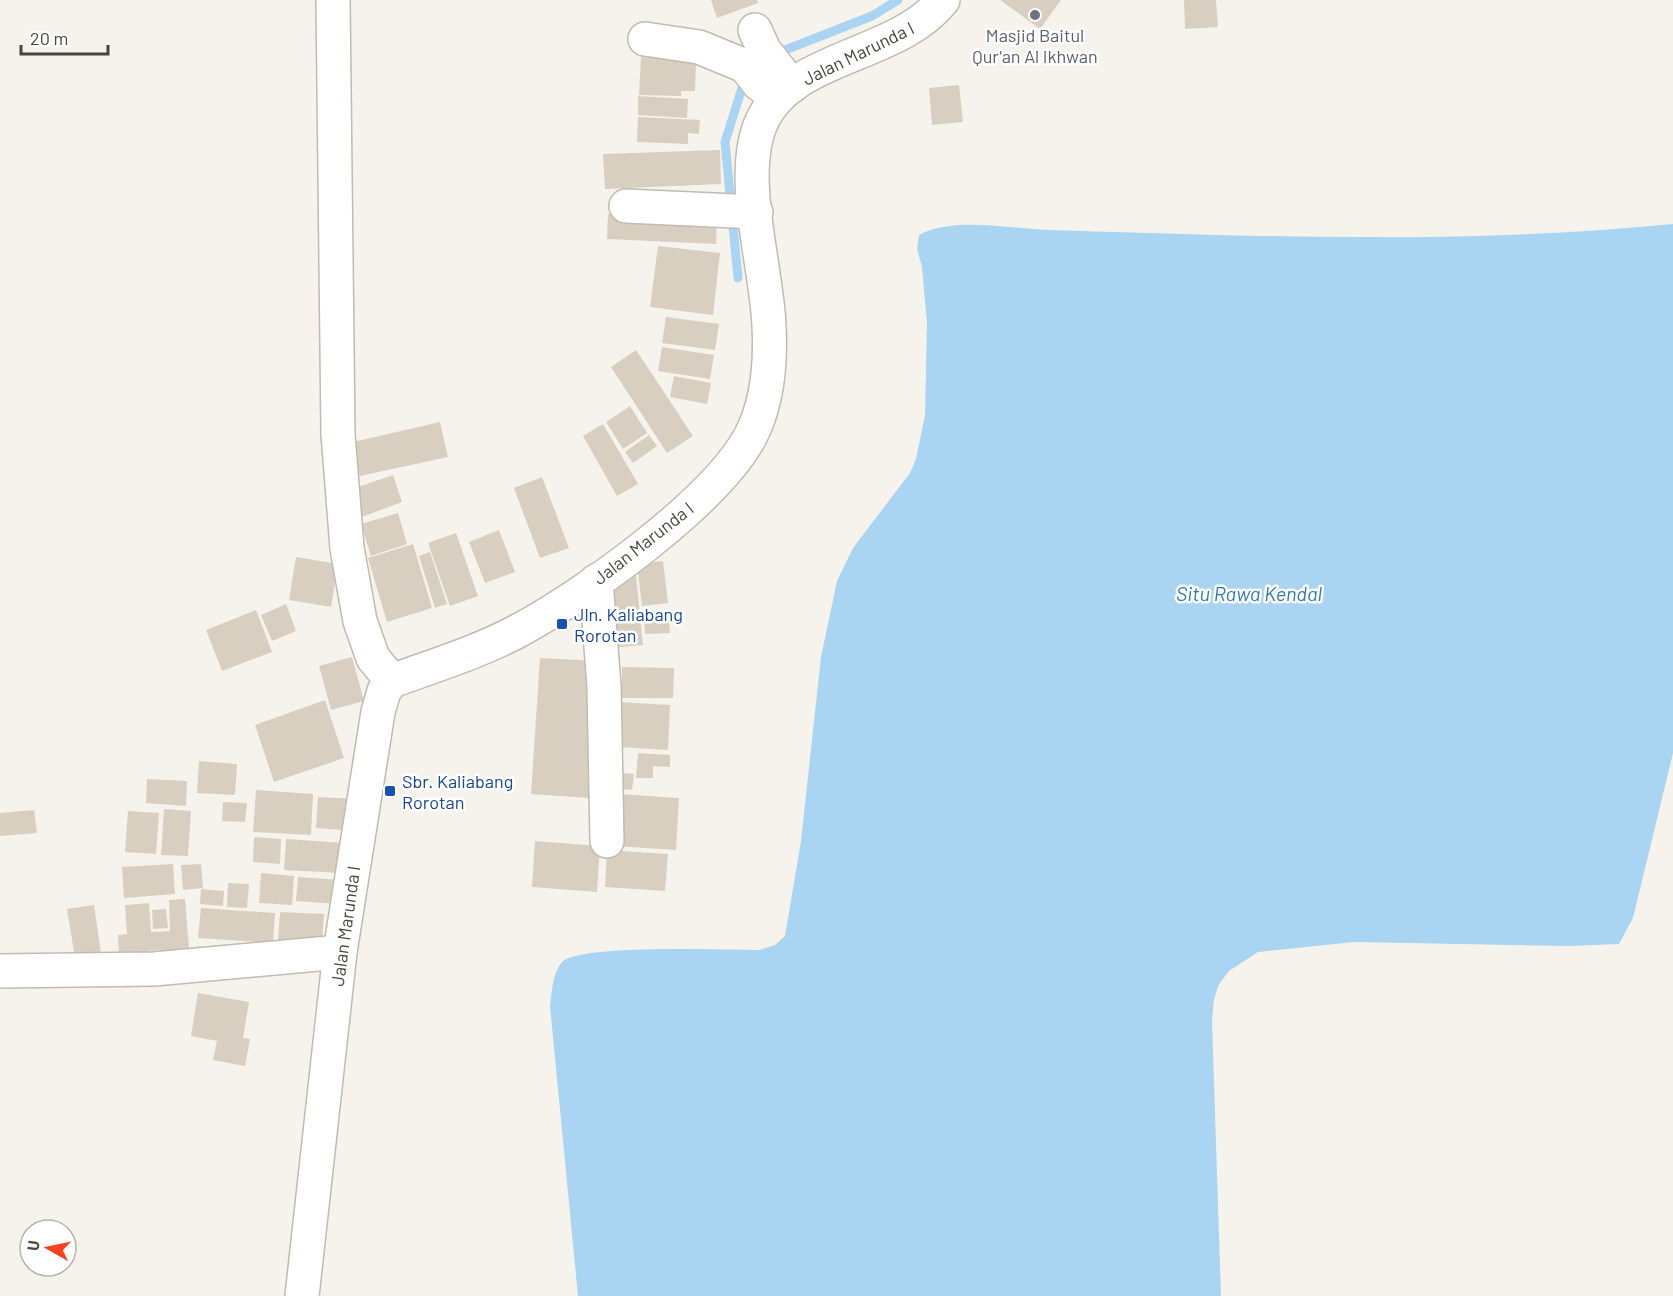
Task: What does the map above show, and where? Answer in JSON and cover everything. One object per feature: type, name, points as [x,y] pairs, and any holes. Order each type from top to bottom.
[{"type":"street","points":[[333,0],[338,434],[347,548],[360,621],[383,669]]},
{"type":"street","name":"Jalan Marunda I","points":[[302,1296],[340,952],[378,712],[384,691],[383,669],[516,632],[596,581],[672,522],[711,487],[736,460],[752,434],[765,398],[770,370],[770,325],[737,212],[752,175],[753,148],[762,121],[767,69],[802,78],[898,37],[920,24],[943,0]]},
{"type":"street","points":[[645,39],[699,47],[767,69]]},
{"type":"street","points":[[626,206],[737,212]]},
{"type":"street","points":[[596,581],[604,686],[607,841]]},
{"type":"street","points":[[0,971],[154,969],[340,952]]},
{"type":"water","name":"Situ Rawa Kendal","points":[[1673,224],[1673,753],[1633,918],[1619,944],[1570,946],[1354,942],[1258,952],[1229,971],[1219,984],[1214,999],[1212,1021],[1221,1296],[578,1296],[550,1006],[554,978],[562,962],[574,956],[624,950],[760,950],[775,945],[785,936],[801,841],[821,657],[837,581],[853,548],[910,473],[916,459],[925,415],[927,323],[922,267],[917,249],[919,235],[933,229],[965,225],[1166,234],[1400,237],[1556,233]]},
{"type":"building","points":[[711,0],[757,0],[758,3],[717,18]]},
{"type":"building","name":"Masjid Baitul Qur'an Al Ikhwan","points":[[1000,0],[1061,0],[1040,29]]},
{"type":"building","points":[[1184,0],[1216,0],[1218,27],[1185,29]]},
{"type":"building","points":[[641,57],[696,60],[695,91],[681,91],[681,96],[639,95]]},
{"type":"building","points":[[959,85],[963,122],[932,125],[929,88]]},
{"type":"building","points":[[638,96],[688,99],[687,118],[638,115]]},
{"type":"building","points":[[638,117],[700,120],[699,134],[688,133],[688,144],[637,142]]},
{"type":"building","points":[[720,150],[721,184],[605,189],[603,154]]},
{"type":"building","points":[[608,214],[717,219],[716,244],[607,239]]},
{"type":"building","points":[[658,246],[720,253],[713,315],[650,307]]},
{"type":"building","points":[[666,317],[719,324],[715,350],[662,343]]},
{"type":"building","points":[[662,347],[714,355],[710,379],[658,371]]},
{"type":"building","points":[[636,350],[693,436],[667,453],[611,367]]},
{"type":"building","points":[[674,376],[711,383],[707,404],[670,397]]},
{"type":"building","points":[[630,406],[647,433],[623,449],[606,422]]},
{"type":"building","points":[[440,422],[448,457],[360,476],[353,442]]},
{"type":"building","points":[[603,424],[638,484],[617,496],[583,436]]},
{"type":"building","points":[[649,435],[657,446],[633,463],[625,452]]},
{"type":"building","points":[[393,475],[402,502],[359,518],[349,490]]},
{"type":"building","points":[[542,477],[569,548],[540,558],[514,488]]},
{"type":"building","points":[[398,513],[407,544],[371,556],[361,524]]},
{"type":"building","points":[[499,530],[515,572],[485,583],[469,542]]},
{"type":"building","points":[[456,533],[478,596],[450,606],[428,543]]},
{"type":"building","points":[[413,544],[432,608],[387,622],[368,558]]},
{"type":"building","points":[[430,552],[447,604],[435,608],[419,556]]},
{"type":"building","points":[[296,557],[338,564],[331,607],[289,600]]},
{"type":"building","points":[[663,561],[668,603],[642,606],[637,564]]},
{"type":"building","points":[[636,575],[643,645],[610,648],[604,578]]},
{"type":"building","points":[[286,604],[296,631],[272,641],[261,615]]},
{"type":"building","points":[[256,610],[272,652],[222,671],[206,630]]},
{"type":"building","points":[[668,610],[670,633],[645,634],[644,611]]},
{"type":"building","points":[[352,657],[364,701],[331,710],[319,666]]},
{"type":"building","points":[[540,658],[598,661],[589,798],[531,794]]},
{"type":"building","points":[[622,667],[674,668],[673,698],[622,698]]},
{"type":"building","points":[[325,700],[344,758],[274,782],[255,725]]},
{"type":"building","points":[[620,702],[670,705],[668,750],[618,747]]},
{"type":"building","points":[[638,753],[670,755],[670,767],[653,766],[653,778],[636,778]]},
{"type":"building","points":[[199,761],[237,764],[235,795],[197,793]]},
{"type":"building","points":[[622,773],[634,774],[632,790],[620,789]]},
{"type":"building","points":[[147,779],[187,781],[186,806],[146,803]]},
{"type":"building","points":[[256,790],[313,794],[311,835],[253,832]]},
{"type":"building","points":[[618,794],[679,798],[676,850],[615,846]]},
{"type":"building","points":[[318,797],[357,799],[356,831],[316,828]]},
{"type":"building","points":[[223,802],[247,803],[245,822],[222,821]]},
{"type":"building","points":[[164,809],[191,811],[188,856],[161,855]]},
{"type":"building","points":[[34,810],[37,833],[0,836],[0,813]]},
{"type":"building","points":[[128,811],[159,813],[156,854],[125,852]]},
{"type":"building","points":[[254,837],[281,839],[280,864],[253,862]]},
{"type":"building","points":[[286,839],[344,843],[342,873],[284,870]]},
{"type":"building","points":[[535,841],[600,846],[597,892],[532,887]]},
{"type":"building","points":[[607,850],[668,854],[665,891],[605,887]]},
{"type":"building","points":[[173,864],[175,894],[124,898],[122,867]]},
{"type":"building","points":[[201,864],[203,888],[183,890],[181,865]]},
{"type":"building","points":[[261,873],[294,876],[292,905],[259,903]]},
{"type":"building","points":[[298,877],[341,880],[339,904],[296,901]]},
{"type":"building","points":[[228,883],[249,884],[247,908],[227,907]]},
{"type":"building","points":[[201,889],[224,891],[223,906],[200,904]]},
{"type":"building","points":[[185,899],[189,948],[182,949],[183,959],[161,961],[160,950],[148,951],[149,964],[126,966],[125,953],[119,953],[118,935],[127,934],[125,905],[149,903],[151,932],[170,931],[169,900]]},
{"type":"building","points":[[94,905],[102,960],[76,964],[67,909]]},
{"type":"building","points":[[201,908],[275,913],[273,943],[198,938]]},
{"type":"building","points":[[166,909],[168,928],[153,929],[152,910]]},
{"type":"building","points":[[280,912],[324,914],[322,943],[278,940]]},
{"type":"building","points":[[198,993],[249,1002],[243,1038],[250,1039],[245,1066],[213,1060],[217,1041],[191,1036]]},
{"type":"waterway","points":[[775,57],[780,52],[872,16],[898,0]]},
{"type":"waterway","points":[[738,278],[725,142],[742,88],[750,81]]},
{"type":"place","name":"Masjid Baitul Qur'an Al Ikhwan","points":[[1035,15]]},
{"type":"place","name":"Jln. Kaliabang Rorotan","points":[[562,624]]},
{"type":"place","name":"Sbr. Kaliabang Rorotan","points":[[390,791]]}]
